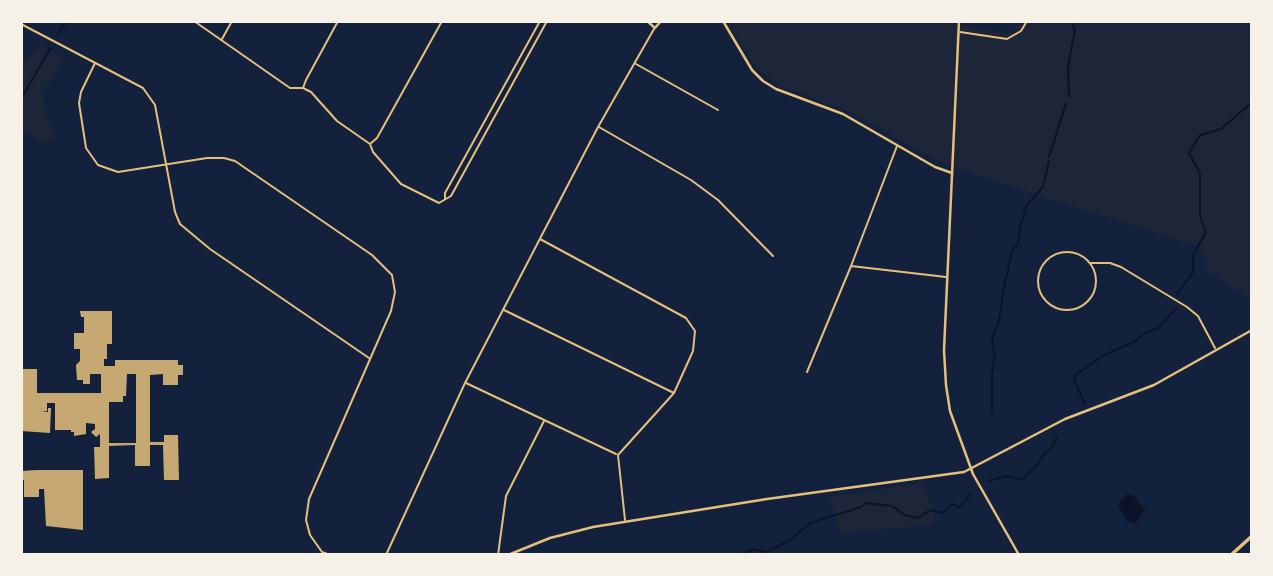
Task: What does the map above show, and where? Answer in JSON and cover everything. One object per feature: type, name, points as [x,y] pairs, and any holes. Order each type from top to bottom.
[{"type":"highway","points":[[1231,555],[1252,536]]},
{"type":"main road","points":[[647,21],[655,28],[661,21]]},
{"type":"main road","points":[[723,21],[754,73],[776,89],[843,114],[935,167],[952,173]]},
{"type":"main road","points":[[959,21],[944,350],[946,385],[950,411],[971,469],[1019,555]]},
{"type":"main road","points":[[508,555],[560,535],[625,522],[971,469],[1065,418],[1149,387],[1252,330]]},
{"type":"street","points":[[194,21],[290,88],[303,88],[311,92],[337,121],[370,144],[373,152],[401,184],[439,203],[451,197],[547,21]]},
{"type":"street","points":[[222,40],[232,21]]},
{"type":"street","points":[[303,88],[338,21]]},
{"type":"street","points":[[370,144],[377,138],[442,21]]},
{"type":"street","points":[[445,200],[445,193],[540,21]]},
{"type":"street","points":[[959,32],[1007,39],[1021,31],[1027,21]]},
{"type":"street","points":[[21,24],[136,84],[151,97],[160,126],[175,212],[180,224],[186,231],[370,358]]},
{"type":"street","points":[[386,555],[465,383],[539,238],[655,28]]},
{"type":"street","points":[[95,63],[81,92],[79,103],[82,132],[89,155],[98,165],[118,172],[217,158],[235,161],[383,264],[393,278],[395,295],[391,311],[309,499],[306,520],[310,536],[322,552],[330,555]]},
{"type":"street","points":[[635,64],[718,110]]},
{"type":"street","points":[[598,127],[691,180],[773,256]]},
{"type":"street","points":[[807,372],[897,145]]},
{"type":"street","points":[[539,238],[686,318],[695,331],[693,351],[674,393],[618,455],[625,522]]},
{"type":"street","points":[[1091,263],[1096,284],[1094,292],[1085,303],[1079,307],[1063,309],[1044,298],[1039,277],[1041,269],[1056,254],[1071,252],[1091,263],[1110,263],[1121,267],[1198,316],[1216,349]]},
{"type":"street","points":[[851,266],[947,277]]},
{"type":"street","points":[[503,309],[674,393]]},
{"type":"street","points":[[465,383],[618,455]]},
{"type":"street","points":[[498,555],[506,496],[544,420]]},
{"type":"shaded area","points":[[727,21],[956,21],[956,25],[1008,33],[1022,21],[1252,21],[1252,300],[1207,271],[1200,247],[957,169],[920,152],[853,113],[778,85],[751,62]]},
{"type":"shaded area","points":[[41,46],[62,56],[53,78],[41,92],[56,138],[43,143],[21,128],[21,61]]},
{"type":"shaded area","points":[[923,483],[936,524],[840,534],[829,497]]},
{"type":"shaded area","points":[[1127,494],[1133,495],[1145,510],[1136,523],[1127,521],[1118,505]]},
{"type":"building","points":[[80,311],[112,311],[112,344],[107,344],[104,366],[115,366],[115,360],[178,360],[178,365],[183,365],[183,375],[178,375],[178,385],[163,385],[163,374],[150,375],[150,442],[164,442],[164,435],[178,435],[179,480],[164,480],[163,445],[150,445],[150,466],[135,466],[135,445],[109,446],[109,478],[95,479],[94,447],[100,447],[100,434],[96,437],[91,432],[95,429],[95,424],[86,423],[86,434],[74,436],[71,430],[55,430],[55,403],[47,403],[47,411],[41,411],[48,412],[48,408],[51,408],[50,433],[21,431],[22,369],[37,369],[37,393],[101,393],[101,374],[90,374],[90,384],[77,380],[76,365],[80,361],[80,349],[74,349],[74,333],[84,333],[84,317],[81,317]],"holes":[[[127,374],[136,374],[136,443],[109,443],[109,402],[123,402],[123,396],[126,396]]]},
{"type":"building","points":[[83,470],[83,530],[46,526],[44,489],[39,489],[39,497],[24,497],[24,480],[21,480],[21,471]]},
{"type":"waterway","points":[[58,34],[66,21]]},
{"type":"waterway","points":[[1069,96],[1068,66],[1075,30],[1072,21]]},
{"type":"waterway","points":[[21,99],[50,49]]},
{"type":"waterway","points":[[1177,294],[1193,272],[1193,255],[1206,232],[1200,216],[1200,173],[1189,153],[1200,135],[1221,129],[1252,102]]},
{"type":"waterway","points":[[1049,157],[1066,103]]},
{"type":"waterway","points":[[992,413],[992,373],[995,356],[992,338],[999,321],[1012,251],[1018,244],[1027,205],[1043,187],[1049,161]]},
{"type":"waterway","points":[[1085,405],[1074,379],[1075,375],[1104,355],[1158,328],[1176,309]]},
{"type":"waterway","points":[[988,481],[1007,476],[1024,478],[1050,450],[1057,438]]},
{"type":"waterway","points":[[741,555],[753,549],[766,552],[792,539],[810,523],[866,503],[892,506],[905,515],[918,518],[930,510],[942,513],[952,504],[960,508],[971,493]]}]
